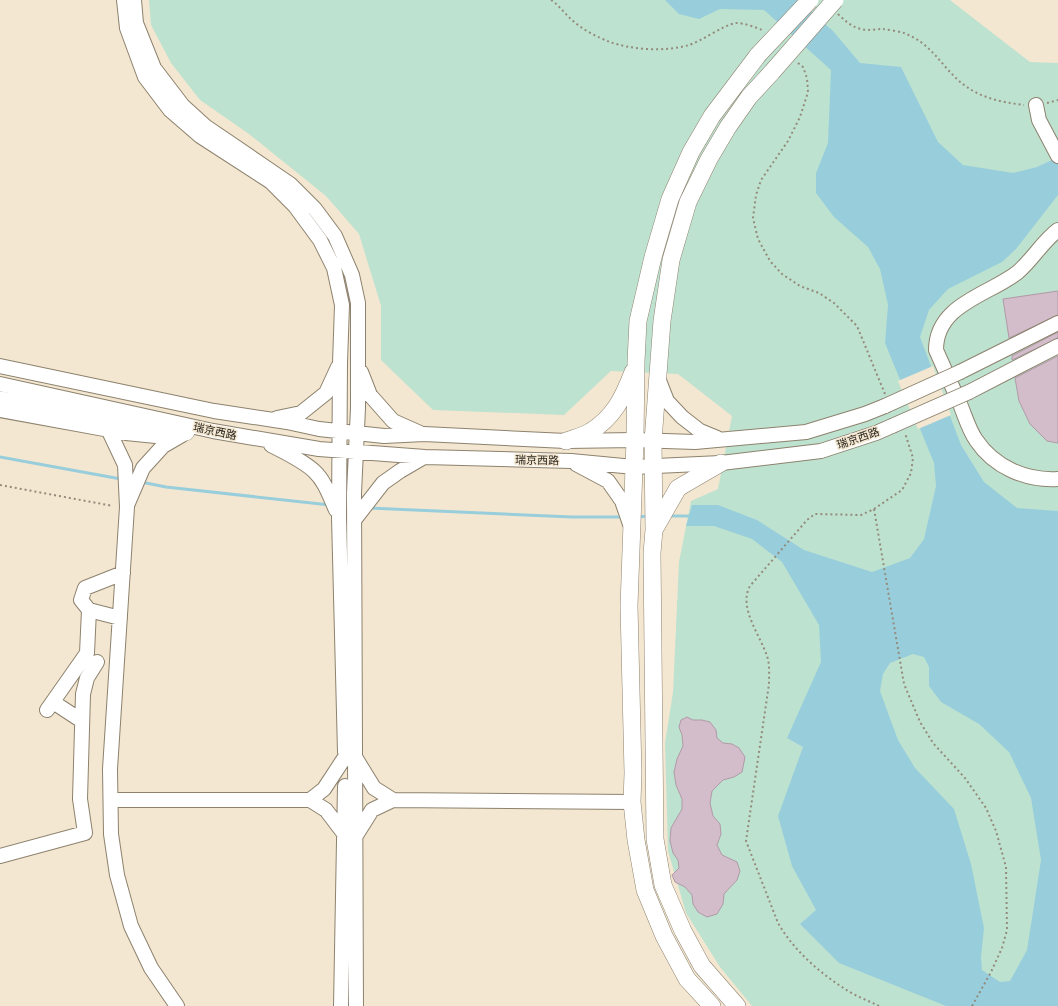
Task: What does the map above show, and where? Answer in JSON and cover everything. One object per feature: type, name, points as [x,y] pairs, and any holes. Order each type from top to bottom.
[{"type":"main road","points":[[712,1006],[687,979],[664,936],[645,890],[636,840],[632,802],[634,773],[629,606],[638,321],[652,257],[673,193],[692,152],[712,116],[758,55],[810,0]]},
{"type":"main road","points":[[737,1006],[702,966],[682,931],[663,885],[655,840],[652,554],[654,530],[652,488],[653,441],[662,321],[671,260],[688,202],[709,159],[728,127],[749,97],[834,5]]},
{"type":"main road","points":[[638,321],[643,330],[651,333],[658,330],[662,321]]},
{"type":"main road","points":[[566,441],[589,432],[611,415],[626,390],[636,362]]},
{"type":"main road","points":[[0,400],[186,432]]},
{"type":"main road","points":[[654,530],[678,488],[721,463]]},
{"type":"main road","points":[[629,606],[632,600],[640,597],[648,599],[653,607]]},
{"type":"street","points":[[124,0],[127,28],[145,77],[170,110],[200,136],[271,182],[295,206],[320,240],[334,268],[342,305],[339,451],[333,491],[339,521],[350,756],[374,788],[393,800]]},
{"type":"street","points":[[134,0],[136,23],[154,68],[183,106],[205,126],[290,184],[315,209],[335,236],[352,275],[358,303],[358,408],[354,493],[355,523],[350,756],[350,836],[356,1006]]},
{"type":"street","points":[[1036,105],[1039,120],[1055,151]]},
{"type":"street","points":[[1058,230],[1051,235],[1035,256],[1018,272],[964,303],[952,314],[943,325],[936,343],[936,350],[976,440],[988,455],[1000,465],[1021,474],[1045,479],[1058,478]]},
{"type":"street","name":"瑞京西路","points":[[0,366],[214,411],[269,419],[319,429],[384,436],[424,434],[566,441],[635,440],[695,442],[806,432],[865,414],[885,400],[960,372],[1058,323]]},
{"type":"street","name":"瑞京西路","points":[[0,384],[213,431],[318,449],[424,457],[571,461],[634,467],[721,463],[821,451],[897,426],[969,392],[1058,346]]},
{"type":"street","points":[[357,362],[370,395],[393,421],[424,434]]},
{"type":"street","points":[[269,419],[300,413],[326,393],[340,363]]},
{"type":"street","points":[[657,376],[667,401],[682,417],[700,431],[721,439]]},
{"type":"street","points":[[0,410],[126,433],[156,436],[186,432],[213,431]]},
{"type":"street","points":[[108,429],[125,465],[123,506],[123,573],[110,769],[111,834],[117,875],[131,926],[151,968],[177,1006]]},
{"type":"street","points":[[123,506],[143,468],[163,446],[186,432]]},
{"type":"street","points":[[258,439],[295,457],[315,472],[333,491]]},
{"type":"street","points":[[355,523],[383,483],[424,457]]},
{"type":"street","points":[[571,461],[608,481],[622,501],[631,529]]},
{"type":"street","points":[[120,618],[89,610],[81,600],[85,588],[123,573]]},
{"type":"street","points":[[82,720],[50,706],[86,653],[89,610]]},
{"type":"street","points":[[86,653],[97,662],[117,663]]},
{"type":"street","points":[[0,856],[85,833],[80,799],[83,694],[87,678],[97,662]]},
{"type":"street","points":[[73,672],[76,687],[83,694]]},
{"type":"street","points":[[310,800],[324,789],[350,756]]},
{"type":"street","points":[[111,800],[310,800],[326,810],[350,836]]},
{"type":"street","points":[[341,1006],[350,836],[372,810],[393,800],[632,802]]},
{"type":"path","points":[[551,0],[556,3],[572,20],[588,31],[611,42],[637,48],[671,49],[690,45],[736,23],[763,31]]},
{"type":"path","points":[[834,5],[844,20],[863,30],[884,29],[903,33],[921,41],[935,54],[957,79],[975,92],[997,101],[1024,105],[1036,105],[1058,100]]},
{"type":"path","points":[[797,62],[803,67],[807,78],[808,92],[800,116],[788,141],[759,185],[753,218],[758,239],[770,261],[782,274],[800,286],[818,293],[834,303],[857,326],[885,400]]},
{"type":"path","points":[[879,1006],[849,992],[822,973],[784,933],[775,916],[746,841],[769,684],[768,658],[750,619],[746,603],[746,591],[806,520],[814,514],[861,515],[874,509],[902,490],[911,473],[914,458],[908,440],[897,426]]},
{"type":"path","points":[[0,485],[123,506]]},
{"type":"path","points":[[874,509],[904,684],[920,722],[934,743],[965,778],[986,808],[996,831],[1006,867],[1007,930],[1002,948],[991,972],[972,1006]]},
{"type":"green space","points":[[149,0],[950,0],[1030,62],[1058,63],[1058,1006],[752,1006],[720,967],[686,913],[668,851],[665,743],[673,692],[679,562],[691,501],[718,489],[732,416],[678,374],[611,371],[564,415],[433,410],[381,360],[381,306],[359,234],[326,196],[249,134],[200,100],[171,63],[151,25]]},
{"type":"water","points":[[665,0],[798,0],[833,31],[860,63],[901,67],[938,142],[963,165],[1013,173],[1037,167],[1058,157],[1058,195],[1016,249],[1002,262],[948,289],[929,310],[920,337],[961,445],[984,482],[1017,508],[1058,511],[1058,1006],[946,1006],[839,963],[800,924],[816,910],[792,866],[778,816],[803,747],[787,738],[821,662],[819,625],[782,562],[752,539],[714,526],[686,526],[692,505],[718,505],[757,520],[804,550],[872,572],[910,558],[924,539],[936,486],[934,463],[885,343],[888,305],[880,269],[868,247],[834,217],[816,193],[816,173],[828,143],[831,70],[764,10],[720,9],[699,19],[679,14]],"holes":[[[913,654],[924,657],[929,667],[929,686],[941,702],[979,724],[1009,752],[1031,798],[1041,860],[1027,950],[1010,981],[1000,982],[982,970],[981,957],[984,928],[971,864],[954,809],[915,768],[898,740],[880,691],[883,674],[890,663]]]},
{"type":"pier","points":[[933,366],[951,415],[918,429],[898,381]]},
{"type":"building","points":[[1058,291],[1058,315],[1009,338],[1003,299]]},
{"type":"building","points":[[1058,332],[1058,338],[1012,360],[1012,356]]},
{"type":"building","points":[[1058,356],[1058,443],[1047,441],[1030,424],[1019,401],[1015,378]]},
{"type":"building","points":[[687,717],[693,720],[710,722],[716,730],[717,738],[723,743],[732,744],[739,748],[745,757],[742,772],[734,777],[723,780],[712,791],[710,803],[713,816],[720,824],[721,834],[717,845],[722,855],[737,862],[740,871],[737,880],[724,894],[723,904],[717,914],[707,917],[698,912],[693,904],[692,895],[685,887],[675,882],[672,875],[679,868],[678,860],[673,853],[670,841],[671,828],[682,809],[682,799],[676,785],[674,772],[677,759],[683,746],[682,735],[679,727],[681,720]]},
{"type":"waterway","points":[[0,457],[121,479]]},
{"type":"waterway","points":[[141,482],[166,487],[330,505]]},
{"type":"waterway","points":[[369,508],[572,517],[623,517]]},
{"type":"waterway","points":[[637,517],[649,516]]},
{"type":"waterway","points":[[669,516],[691,516]]}]
